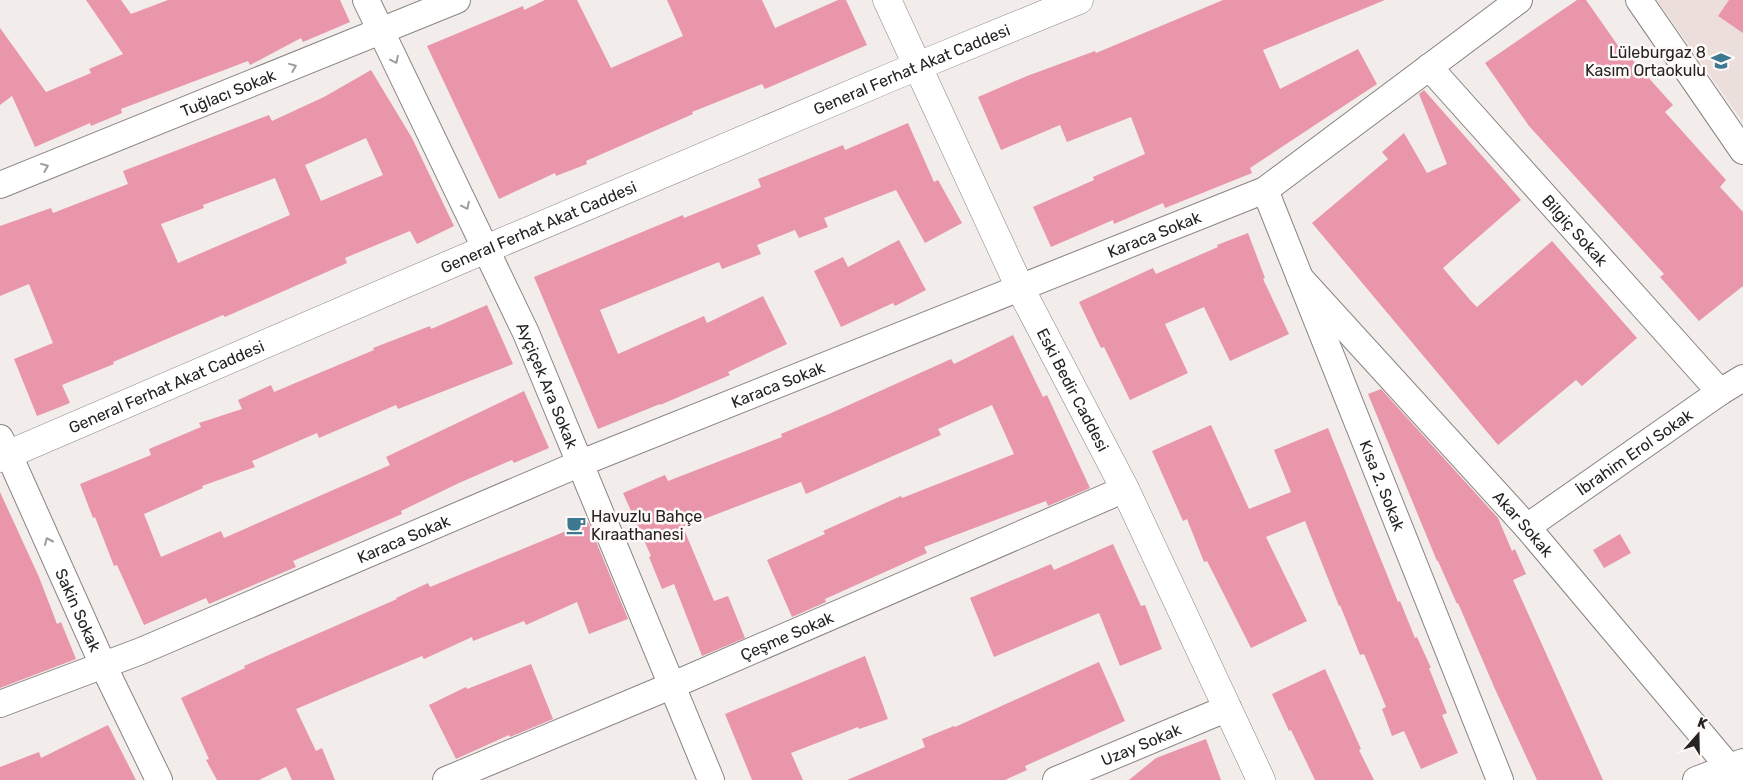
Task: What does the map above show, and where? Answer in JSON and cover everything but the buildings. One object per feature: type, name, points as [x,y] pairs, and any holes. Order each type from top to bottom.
[{"type":"street","name":"Ayçiçek Ara Sokak","points":[[366,0],[526,333],[711,780]]},
{"type":"street","name":"Tuğlacı Sokak","points":[[0,185],[382,32],[457,0]]},
{"type":"street","name":"Eski Bedir Caddesi","points":[[887,0],[1020,288],[1125,489],[1261,780]]},
{"type":"street","name":"General Ferhat Akat Caddesi","points":[[3,450],[1079,0]]},
{"type":"street","name":"Karaca Sokak","points":[[0,704],[150,647],[581,463],[1265,190],[1519,0]]},
{"type":"street","points":[[1640,0],[1743,151]]},
{"type":"street","name":"Bilgiç Sokak","points":[[1429,67],[1720,392]]},
{"type":"street","name":"Kısa 2. Sokak","points":[[1265,190],[1500,780]]},
{"type":"street","name":"Akar Sokak","points":[[1300,278],[1528,528],[1736,770]]},
{"type":"street","name":"İbrahim Erol Sokak","points":[[1528,528],[1720,392],[1743,378]]},
{"type":"street","name":"Sakin Sokak","points":[[3,450],[158,780]]},
{"type":"street","name":"Çeşme Sokak","points":[[446,780],[673,685],[1125,489]]},
{"type":"street","name":"Uzay Sokak","points":[[1056,780],[1228,708]]},
{"type":"street","points":[[1696,780],[1736,770]]},
{"type":"shaded area","name":"Lüleburgaz 8 Kasım Ortaokulu","points":[[1657,0],[1743,0],[1743,122]]},
{"type":"place","name":"Lüleburgaz 8 Kasım Ortaokulu","points":[[1721,61]]},
{"type":"place","name":"Havuzlu Bahçe Kıraathanesi","points":[[576,525]]}]
